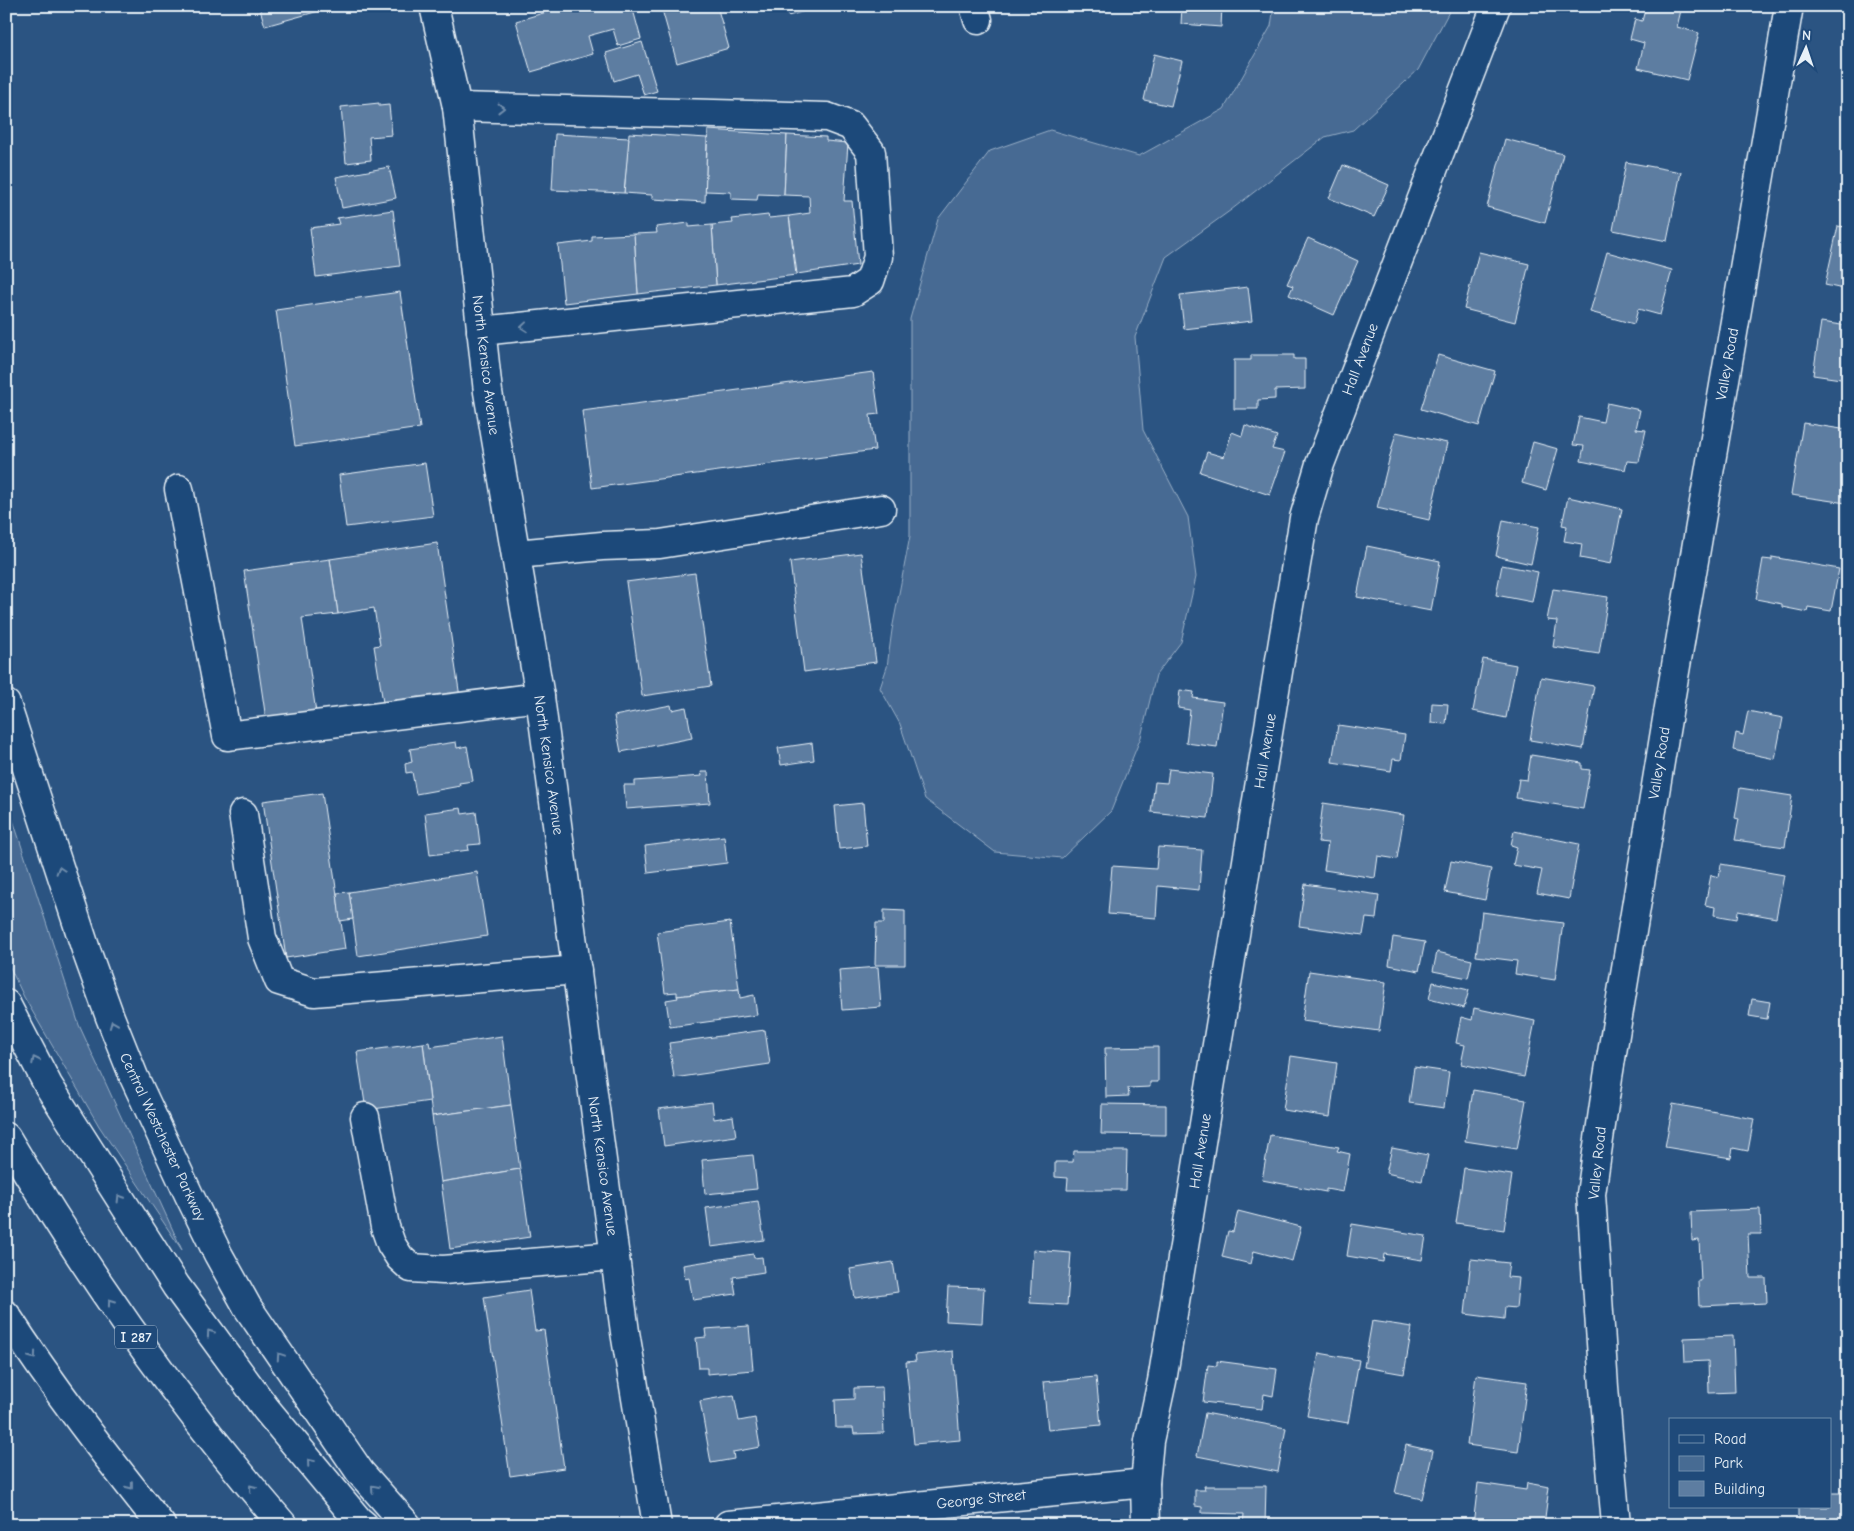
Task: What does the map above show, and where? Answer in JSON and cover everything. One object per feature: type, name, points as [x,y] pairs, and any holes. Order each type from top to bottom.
[{"type":"main road","name":"North Kensico Avenue","points":[[434,6],[457,107],[488,392],[540,697],[615,1256],[657,1525]]},
{"type":"main road","name":"Hall Avenue","points":[[1146,1525],[1145,1483],[1149,1441],[1164,1371],[1304,518],[1324,455],[1496,6]]},
{"type":"main road","name":"Valley Road","points":[[1616,1525],[1604,1387],[1591,1194],[1609,1067],[1670,699],[1789,6]]},
{"type":"main road","points":[[457,107],[826,117],[851,126],[871,152],[878,257],[870,281],[853,292],[481,331]]},
{"type":"main road","points":[[178,489],[227,736],[540,697]]},
{"type":"main road","points":[[516,554],[602,546],[660,544],[881,509]]},
{"type":"main road","name":"Central Westchester Parkway","points":[[6,704],[87,953],[110,1017],[134,1078],[189,1195],[218,1254],[248,1308],[360,1472],[407,1525]]},
{"type":"main road","points":[[243,814],[262,938],[279,981],[314,992],[577,970]]},
{"type":"main road","points":[[6,1004],[48,1085],[176,1286],[266,1409],[364,1525]]},
{"type":"main road","points":[[365,1117],[385,1228],[400,1258],[411,1268],[443,1270],[615,1256]]},
{"type":"main road","name":"I 287","points":[[6,1137],[109,1300],[179,1396],[283,1525]]},
{"type":"main road","points":[[6,1315],[103,1453],[161,1525]]},
{"type":"main road","name":"George Street","points":[[728,1525],[1145,1483]]},
{"type":"green space","points":[[1274,6],[1452,6],[1418,70],[1353,130],[1325,137],[1231,210],[1166,257],[1135,337],[1143,430],[1188,517],[1196,577],[1181,642],[1156,675],[1141,737],[1111,811],[1062,858],[995,852],[925,799],[900,724],[880,688],[887,667],[910,536],[910,319],[938,219],[990,151],[1050,130],[1139,156],[1224,109],[1271,26]]},
{"type":"green space","points":[[6,798],[79,1025],[182,1250],[99,1126],[24,997],[6,959]]},
{"type":"building","points":[[259,6],[325,6],[326,9],[265,26]]},
{"type":"building","points":[[567,6],[579,6],[581,11],[597,6],[632,6],[641,39],[618,46],[613,29],[588,36],[593,54],[531,72],[516,21]]},
{"type":"building","points":[[661,6],[717,6],[729,48],[677,63]]},
{"type":"building","points":[[785,6],[819,6],[819,7],[788,16]]},
{"type":"building","points":[[1182,6],[1222,6],[1221,27],[1181,24]]},
{"type":"building","points":[[1646,6],[1682,6],[1677,27],[1699,33],[1687,80],[1638,68],[1644,43],[1630,39],[1635,19],[1642,21]]},
{"type":"building","points":[[642,42],[657,91],[644,95],[637,74],[614,81],[606,53]]},
{"type":"building","points":[[1154,54],[1182,61],[1171,106],[1144,100]]},
{"type":"building","points":[[379,103],[379,106],[389,105],[392,135],[369,137],[371,160],[346,163],[341,107]]},
{"type":"building","points":[[708,130],[787,135],[784,195],[758,194],[757,200],[731,199],[731,192],[705,191]]},
{"type":"building","points":[[629,133],[707,138],[705,202],[652,199],[652,195],[624,193]]},
{"type":"building","points":[[555,134],[629,138],[624,193],[552,190]]},
{"type":"building","points":[[787,135],[826,137],[826,141],[848,143],[844,201],[852,201],[858,265],[797,274],[789,216],[810,213],[809,196],[784,195]]},
{"type":"building","points":[[1505,139],[1563,154],[1545,223],[1487,207]]},
{"type":"building","points":[[1626,162],[1681,172],[1667,241],[1613,230]]},
{"type":"building","points":[[1343,165],[1389,185],[1374,217],[1329,198]]},
{"type":"building","points":[[389,167],[396,198],[342,208],[336,177]]},
{"type":"building","points":[[393,210],[400,266],[316,277],[310,228],[339,224],[337,218]]},
{"type":"building","points":[[768,215],[769,218],[789,216],[796,275],[716,285],[712,225],[733,223],[732,219]]},
{"type":"building","points":[[689,223],[689,227],[712,225],[716,285],[638,294],[634,234],[657,233],[656,227]]},
{"type":"building","points":[[1838,226],[1848,228],[1848,290],[1825,285]]},
{"type":"building","points":[[634,234],[638,294],[564,303],[558,245],[592,241],[592,236]]},
{"type":"building","points":[[1308,238],[1358,261],[1334,315],[1289,295],[1293,286],[1287,284]]},
{"type":"building","points":[[1479,252],[1529,264],[1515,322],[1464,309]]},
{"type":"building","points":[[1607,252],[1672,270],[1660,315],[1638,309],[1634,324],[1590,312]]},
{"type":"building","points":[[1248,287],[1252,321],[1184,329],[1180,295]]},
{"type":"building","points":[[400,292],[420,428],[295,446],[276,310]]},
{"type":"building","points":[[1821,322],[1848,326],[1848,380],[1813,375]]},
{"type":"building","points":[[1251,355],[1294,355],[1294,359],[1305,359],[1305,389],[1275,390],[1275,399],[1258,400],[1258,409],[1234,409],[1234,360],[1251,360]]},
{"type":"building","points":[[1438,355],[1495,371],[1479,426],[1421,409]]},
{"type":"building","points":[[873,372],[879,414],[870,415],[875,450],[592,488],[582,411]]},
{"type":"building","points":[[1607,403],[1640,410],[1636,429],[1646,430],[1639,462],[1627,461],[1625,470],[1581,461],[1584,446],[1573,445],[1579,417],[1603,422]]},
{"type":"building","points":[[1803,423],[1848,430],[1848,493],[1846,503],[1791,495]]},
{"type":"building","points":[[1245,425],[1277,436],[1272,449],[1285,452],[1270,495],[1200,472],[1207,452],[1224,457],[1232,432],[1242,436]]},
{"type":"building","points":[[1396,432],[1447,443],[1429,520],[1377,508]]},
{"type":"building","points":[[1533,442],[1558,449],[1546,490],[1522,483]]},
{"type":"building","points":[[425,463],[433,516],[346,527],[339,475]]},
{"type":"building","points":[[1568,497],[1622,509],[1611,564],[1580,558],[1582,544],[1564,541],[1567,526],[1562,525]]},
{"type":"building","points":[[1503,520],[1539,527],[1531,564],[1496,556]]},
{"type":"building","points":[[437,543],[461,704],[385,715],[374,646],[380,645],[374,608],[338,614],[330,559]]},
{"type":"building","points":[[1367,546],[1440,561],[1431,611],[1357,597]]},
{"type":"building","points":[[861,553],[876,662],[804,672],[790,562]]},
{"type":"building","points":[[1772,557],[1839,569],[1831,611],[1808,607],[1807,612],[1782,607],[1782,604],[1756,599],[1763,559],[1772,560]]},
{"type":"building","points":[[330,559],[338,614],[302,618],[317,719],[267,726],[244,571]]},
{"type":"building","points":[[1502,565],[1538,572],[1532,602],[1496,595]]},
{"type":"building","points":[[695,573],[711,686],[642,696],[626,582]]},
{"type":"building","points":[[1553,589],[1608,597],[1599,654],[1553,647],[1557,621],[1547,620]]},
{"type":"building","points":[[1483,659],[1516,665],[1506,718],[1473,711]]},
{"type":"building","points":[[1541,677],[1594,686],[1583,749],[1530,740]]},
{"type":"building","points":[[1180,690],[1194,692],[1193,698],[1223,702],[1217,747],[1186,743],[1190,710],[1178,708]]},
{"type":"building","points":[[1432,703],[1448,704],[1446,724],[1431,723]]},
{"type":"building","points":[[671,705],[672,710],[686,707],[692,738],[621,752],[614,716]]},
{"type":"building","points":[[1748,711],[1783,718],[1775,759],[1733,750],[1736,733],[1743,735]]},
{"type":"building","points":[[1338,725],[1405,735],[1401,760],[1393,759],[1391,771],[1332,762]]},
{"type":"building","points":[[456,742],[457,748],[467,746],[473,781],[459,783],[460,786],[416,794],[412,772],[406,773],[405,764],[412,762],[410,749]]},
{"type":"building","points":[[812,743],[814,760],[781,765],[778,748]]},
{"type":"building","points":[[1531,755],[1582,763],[1582,769],[1590,770],[1583,809],[1516,798],[1519,779],[1527,780]]},
{"type":"building","points":[[1169,769],[1213,774],[1208,818],[1151,812],[1155,782],[1167,783]]},
{"type":"building","points":[[701,772],[708,772],[710,803],[626,809],[624,785],[635,785],[635,781],[702,776]]},
{"type":"building","points":[[1740,788],[1792,796],[1785,847],[1735,840],[1739,819],[1735,818]]},
{"type":"building","points":[[322,793],[345,949],[286,958],[263,801]]},
{"type":"building","points":[[863,803],[867,846],[839,849],[835,806]]},
{"type":"building","points":[[1323,803],[1404,815],[1397,859],[1378,856],[1375,878],[1324,870],[1328,843],[1318,842]]},
{"type":"building","points":[[461,808],[462,814],[476,812],[480,844],[468,845],[469,850],[430,855],[425,813]]},
{"type":"building","points":[[1514,831],[1579,844],[1569,899],[1537,893],[1542,870],[1513,865],[1517,847],[1511,845]]},
{"type":"building","points":[[724,836],[727,863],[648,873],[645,846]]},
{"type":"building","points":[[1158,847],[1202,850],[1199,890],[1158,886],[1156,918],[1108,914],[1112,866],[1156,869]]},
{"type":"building","points":[[1451,861],[1491,869],[1485,900],[1445,892]]},
{"type":"building","points":[[1721,864],[1784,875],[1776,918],[1738,911],[1737,919],[1714,915],[1715,907],[1705,905],[1711,875],[1719,877]]},
{"type":"building","points":[[477,872],[487,936],[358,956],[349,892]]},
{"type":"building","points":[[1305,884],[1379,895],[1376,919],[1366,918],[1363,935],[1299,926]]},
{"type":"building","points":[[349,892],[353,919],[340,921],[337,893]]},
{"type":"building","points":[[884,910],[905,911],[905,965],[875,965],[876,923],[884,923]]},
{"type":"building","points":[[1482,912],[1563,923],[1555,980],[1515,974],[1517,961],[1476,956]]},
{"type":"building","points":[[730,922],[739,989],[677,996],[677,992],[665,993],[657,932]]},
{"type":"building","points":[[1393,937],[1425,942],[1419,971],[1389,965]]},
{"type":"building","points":[[1437,952],[1472,960],[1468,978],[1433,971]]},
{"type":"building","points":[[878,967],[881,1007],[842,1010],[839,970]]},
{"type":"building","points":[[1309,971],[1386,982],[1379,1031],[1302,1021]]},
{"type":"building","points":[[1433,982],[1469,990],[1464,1008],[1429,999]]},
{"type":"building","points":[[739,989],[740,998],[754,995],[757,1015],[670,1027],[666,1000],[678,998],[677,996]]},
{"type":"building","points":[[1752,999],[1770,1002],[1767,1019],[1749,1016]]},
{"type":"building","points":[[1474,1008],[1535,1021],[1524,1077],[1461,1064],[1465,1045],[1456,1043],[1461,1017],[1472,1020]]},
{"type":"building","points":[[765,1030],[770,1064],[674,1078],[669,1043]]},
{"type":"building","points":[[502,1036],[511,1105],[432,1116],[423,1043],[429,1042],[430,1047]]},
{"type":"building","points":[[423,1043],[430,1101],[366,1110],[357,1052]]},
{"type":"building","points":[[1158,1047],[1158,1082],[1150,1082],[1150,1087],[1128,1088],[1129,1096],[1106,1097],[1105,1048]]},
{"type":"building","points":[[1291,1056],[1337,1063],[1330,1117],[1283,1110]]},
{"type":"building","points":[[1414,1067],[1449,1072],[1444,1108],[1409,1103]]},
{"type":"building","points":[[1473,1090],[1526,1100],[1517,1149],[1465,1141]]},
{"type":"building","points":[[712,1102],[714,1119],[733,1116],[736,1136],[664,1146],[659,1109]]},
{"type":"building","points":[[1102,1104],[1166,1105],[1166,1135],[1101,1134]]},
{"type":"building","points":[[1673,1104],[1754,1119],[1748,1151],[1733,1148],[1731,1158],[1665,1147]]},
{"type":"building","points":[[511,1105],[520,1169],[441,1182],[432,1116]]},
{"type":"building","points":[[1270,1135],[1339,1147],[1337,1151],[1350,1154],[1343,1192],[1326,1189],[1326,1192],[1262,1180]]},
{"type":"building","points":[[1392,1148],[1428,1155],[1422,1181],[1386,1173]]},
{"type":"building","points":[[1074,1151],[1127,1151],[1126,1190],[1067,1190],[1068,1178],[1055,1177],[1055,1162],[1073,1162]]},
{"type":"building","points":[[753,1155],[757,1189],[705,1194],[702,1160]]},
{"type":"building","points":[[1464,1168],[1512,1175],[1504,1230],[1456,1223]]},
{"type":"building","points":[[520,1169],[530,1237],[450,1249],[441,1182]]},
{"type":"building","points":[[758,1201],[764,1240],[711,1247],[706,1208]]},
{"type":"building","points":[[1760,1209],[1761,1234],[1748,1234],[1750,1278],[1766,1278],[1767,1303],[1699,1306],[1698,1281],[1701,1281],[1699,1240],[1692,1241],[1691,1212]]},
{"type":"building","points":[[1238,1211],[1301,1227],[1292,1261],[1254,1251],[1251,1264],[1222,1257],[1228,1231],[1233,1232]]},
{"type":"building","points":[[1352,1224],[1426,1236],[1422,1260],[1384,1254],[1383,1262],[1347,1256]]},
{"type":"building","points":[[1033,1250],[1071,1253],[1067,1305],[1030,1303]]},
{"type":"building","points":[[753,1254],[754,1258],[762,1257],[764,1272],[733,1277],[736,1294],[693,1300],[689,1278],[685,1279],[683,1265]]},
{"type":"building","points":[[1471,1259],[1509,1263],[1507,1277],[1519,1278],[1516,1308],[1505,1307],[1504,1319],[1465,1314]]},
{"type":"building","points":[[893,1262],[898,1292],[855,1298],[850,1269]]},
{"type":"building","points":[[948,1287],[984,1288],[982,1323],[946,1321]]},
{"type":"building","points":[[529,1290],[535,1331],[544,1330],[564,1468],[510,1476],[484,1297]]},
{"type":"building","points":[[1372,1321],[1412,1327],[1404,1374],[1364,1367]]},
{"type":"building","points":[[749,1326],[753,1370],[707,1374],[707,1368],[699,1368],[696,1338],[706,1337],[705,1329]]},
{"type":"building","points":[[1733,1336],[1735,1392],[1709,1393],[1708,1361],[1685,1362],[1684,1338]]},
{"type":"building","points":[[953,1351],[960,1440],[914,1444],[906,1362],[916,1361],[915,1355]]},
{"type":"building","points":[[1319,1353],[1359,1360],[1348,1423],[1307,1416]]},
{"type":"building","points":[[1217,1361],[1277,1369],[1273,1396],[1264,1394],[1262,1409],[1203,1402],[1208,1365],[1217,1366]]},
{"type":"building","points":[[1476,1375],[1527,1382],[1518,1452],[1467,1445]]},
{"type":"building","points":[[1096,1377],[1101,1425],[1048,1430],[1043,1382]]},
{"type":"building","points":[[882,1387],[884,1433],[854,1434],[853,1428],[836,1428],[835,1400],[854,1399],[854,1388]]},
{"type":"building","points":[[734,1395],[739,1421],[755,1418],[760,1447],[733,1452],[734,1459],[711,1463],[700,1401]]},
{"type":"building","points":[[1205,1413],[1286,1428],[1278,1472],[1197,1456]]},
{"type":"building","points":[[1406,1445],[1433,1451],[1422,1499],[1395,1493]]},
{"type":"building","points":[[1478,1483],[1526,1490],[1527,1483],[1549,1487],[1544,1525],[1473,1525]]},
{"type":"building","points":[[1204,1486],[1266,1486],[1265,1525],[1243,1525],[1244,1514],[1202,1513],[1202,1507],[1195,1506],[1195,1490],[1205,1490]]},
{"type":"building","points":[[1832,1493],[1844,1493],[1846,1525],[1798,1525],[1798,1508],[1832,1508]]}]
